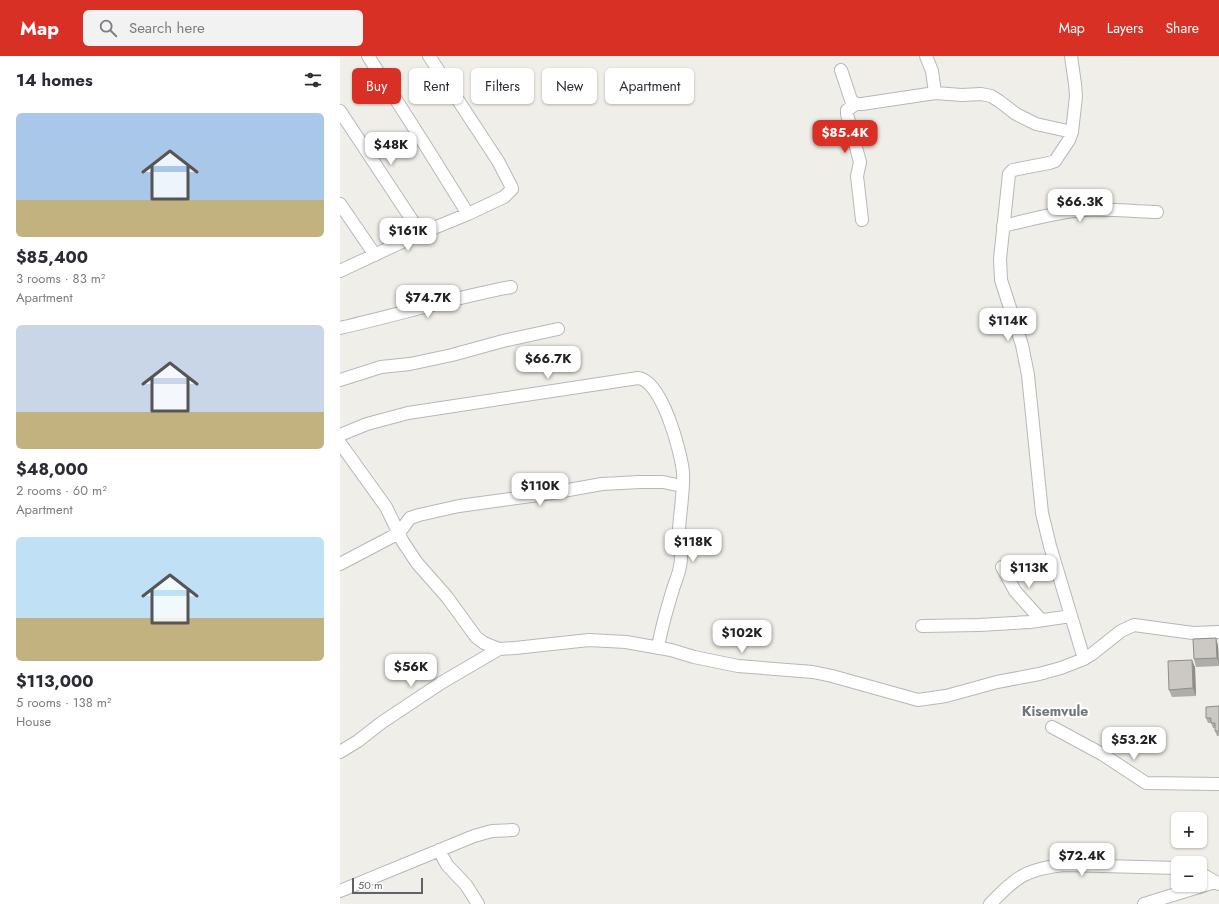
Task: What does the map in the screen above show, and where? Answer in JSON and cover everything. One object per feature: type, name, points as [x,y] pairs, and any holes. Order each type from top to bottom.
[{"type":"street","points":[[368,56],[426,145],[468,214]]},
{"type":"street","points":[[340,271],[419,234],[468,214],[504,197],[512,188],[498,161],[429,56]]},
{"type":"street","points":[[926,56],[932,71],[935,93]]},
{"type":"street","points":[[1072,56],[1076,96],[1072,132],[1069,140],[1055,161],[1013,170],[1009,174],[1000,269],[1001,280],[1022,346],[1028,375],[1042,513],[1050,546],[1084,659]]},
{"type":"street","points":[[841,70],[851,100],[856,104]]},
{"type":"street","points":[[862,220],[857,176],[860,162],[847,114],[847,110],[856,104],[935,93],[986,95],[1000,101],[1016,114],[1036,124],[1072,132]]},
{"type":"street","points":[[340,110],[412,220],[419,234]]},
{"type":"street","points":[[340,204],[375,255]]},
{"type":"street","points":[[1003,226],[1083,210],[1157,212]]},
{"type":"street","points":[[340,328],[463,296],[511,287]]},
{"type":"street","points":[[340,380],[381,368],[410,364],[452,355],[503,341],[558,329]]},
{"type":"street","points":[[340,436],[367,424],[408,413],[641,378],[650,385],[658,397],[670,422],[680,457],[683,474],[679,532],[681,548],[680,567],[662,625],[658,648]]},
{"type":"street","points":[[340,443],[364,480],[386,508],[417,563],[447,597],[476,637],[484,643],[499,649],[588,640],[626,642],[738,666],[813,672],[918,700],[946,696],[997,682],[1061,668],[1084,659],[1121,631],[1134,624],[1192,633],[1219,632]]},
{"type":"street","points":[[340,564],[399,533],[406,522],[413,517],[459,506],[546,494],[602,484],[663,482],[682,486]]},
{"type":"street","points":[[1002,567],[1015,591],[1041,620]]},
{"type":"street","points":[[922,626],[979,625],[1071,616]]},
{"type":"street","points":[[340,752],[440,683],[499,649]]},
{"type":"street","points":[[1052,727],[1102,754],[1146,782],[1153,784],[1219,784]]},
{"type":"street","points":[[340,891],[482,833],[513,830]]},
{"type":"street","points":[[439,850],[447,865],[466,885],[478,904]]},
{"type":"street","points":[[990,904],[1017,878],[1047,866],[1064,865],[1171,868]]},
{"type":"street","points":[[1207,877],[1217,883]]},
{"type":"street","points":[[1144,904],[1217,883]]},
{"type":"building","points":[[1216,638],[1217,658],[1194,659],[1193,639]]},
{"type":"building","points":[[1192,660],[1193,688],[1169,690],[1168,661]]},
{"type":"building","points":[[1219,706],[1219,731],[1215,731],[1215,723],[1211,723],[1211,718],[1206,718],[1206,707]]},
{"type":"district","name":"Kisemvule","points":[[1055,711]]}]
